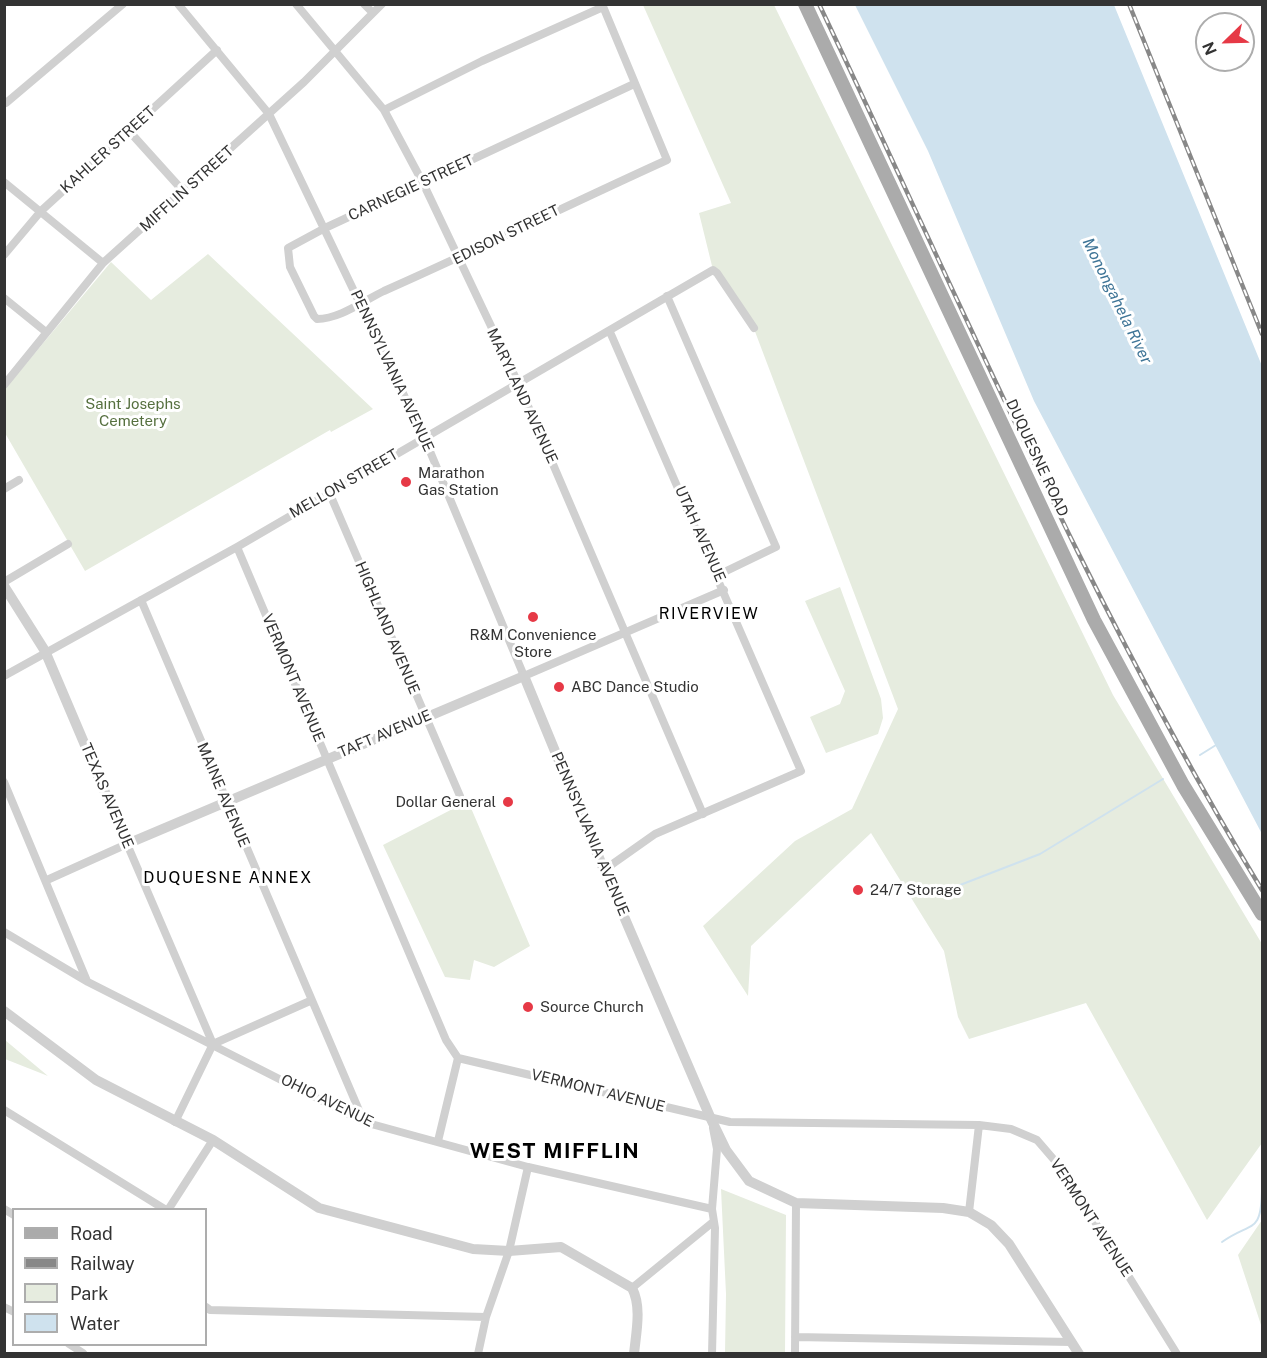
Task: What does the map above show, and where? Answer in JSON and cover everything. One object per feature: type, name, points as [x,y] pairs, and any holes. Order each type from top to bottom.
[{"type":"main road","name":"DUQUESNE ROAD","points":[[805,4],[1094,620],[1183,785],[1263,914]]},
{"type":"street","points":[[5,102],[123,4]]},
{"type":"street","name":"PENNSYLVANIA AVENUE","points":[[178,4],[269,114],[325,228],[424,437],[604,870],[726,1150],[749,1181],[796,1203],[943,1208],[969,1212],[991,1225],[1009,1244],[1079,1353]]},
{"type":"street","name":"MARYLAND AVENUE","points":[[296,4],[384,110],[423,183],[457,259],[519,385],[703,814]]},
{"type":"street","points":[[364,4],[373,13]]},
{"type":"street","name":"MIFFLIN STREET","points":[[4,385],[104,263],[269,114],[382,4]]},
{"type":"street","points":[[384,110],[482,61],[602,6],[634,84]]},
{"type":"street","name":"KAHLER STREET","points":[[4,255],[41,211],[217,50]]},
{"type":"street","name":"EDISON STREET","points":[[346,310],[667,160],[634,84]]},
{"type":"street","name":"CARNEGIE STREET","points":[[346,310],[334,317],[317,319],[290,267],[288,248],[325,228],[634,84]]},
{"type":"street","points":[[129,131],[184,192]]},
{"type":"street","points":[[4,182],[104,263]]},
{"type":"street","name":"MELLON STREET","points":[[4,676],[45,651],[237,547],[424,437],[610,332],[712,270],[717,273],[754,328]]},
{"type":"street","points":[[667,296],[776,547],[718,575]]},
{"type":"street","points":[[4,298],[46,332]]},
{"type":"street","name":"UTAH AVENUE","points":[[610,332],[718,575],[801,771],[703,814]]},
{"type":"street","points":[[4,489],[20,480]]},
{"type":"street","name":"HIGHLAND AVENUE","points":[[329,492],[460,796]]},
{"type":"street","points":[[4,582],[68,544]]},
{"type":"street","name":"VERMONT AVENUE","points":[[237,547],[446,1040],[458,1058],[711,1119],[732,1122],[979,1125],[1011,1129],[1037,1140],[1062,1169],[1177,1353]]},
{"type":"street","name":"TEXAS AVENUE","points":[[4,586],[45,651],[213,1044]]},
{"type":"street","name":"TAFT AVENUE","points":[[47,880],[724,590]]},
{"type":"street","name":"MAINE AVENUE","points":[[141,600],[310,1001],[364,1122]]},
{"type":"street","points":[[4,782],[88,982]]},
{"type":"street","points":[[604,870],[652,836],[703,814]]},
{"type":"street","name":"OHIO AVENUE","points":[[4,932],[88,982],[364,1122],[528,1167],[712,1209]]},
{"type":"street","points":[[175,1122],[213,1044],[310,1001]]},
{"type":"street","points":[[4,1011],[96,1080],[213,1140],[319,1208],[473,1249],[509,1251],[561,1247],[632,1288],[637,1297],[634,1353]]},
{"type":"street","points":[[438,1142],[458,1058]]},
{"type":"street","points":[[4,1110],[165,1208]]},
{"type":"street","points":[[711,1119],[717,1149],[712,1209],[715,1228],[712,1353]]},
{"type":"street","points":[[969,1212],[979,1125]]},
{"type":"street","points":[[168,1208],[213,1140]]},
{"type":"street","points":[[478,1353],[486,1317],[509,1251],[528,1167]]},
{"type":"street","points":[[795,1353],[796,1203]]},
{"type":"street","points":[[632,1288],[713,1222]]},
{"type":"street","points":[[207,1308],[210,1310],[486,1317]]},
{"type":"street","points":[[795,1337],[1071,1342]]},
{"type":"green space","points":[[643,5],[774,5],[1113,695],[1262,944],[1262,1143],[1207,1220],[1086,1003],[969,1039],[958,1017],[944,951],[871,833],[751,946],[748,996],[703,926],[795,841],[852,809],[898,709],[751,321],[713,270],[699,213],[731,203]]},
{"type":"green space","name":"Saint Josephs Cemetery","points":[[208,254],[373,409],[331,432],[330,430],[85,571],[5,433],[4,390],[111,262],[151,300]]},
{"type":"green space","points":[[840,587],[881,699],[883,718],[878,734],[826,753],[810,717],[840,704],[845,691],[805,601]]},
{"type":"green space","points":[[468,801],[530,946],[494,967],[474,960],[470,980],[445,977],[383,845]]},
{"type":"green space","points":[[5,1040],[48,1076],[5,1059]]},
{"type":"green space","points":[[721,1189],[786,1215],[785,1353],[725,1353],[726,1294]]},
{"type":"green space","points":[[1262,1220],[1262,1328],[1238,1255]]},
{"type":"water","name":"Monongahela River","points":[[855,5],[1114,5],[1262,366],[1262,834],[1034,401],[928,151]]},
{"type":"waterway","points":[[1200,755],[1216,745]]},
{"type":"waterway","points":[[942,892],[1040,854],[1163,779]]},
{"type":"waterway","points":[[1222,1242],[1257,1221],[1262,1191]]},
{"type":"railway","points":[[819,4],[976,341],[1084,565],[1200,783],[1262,890]]},
{"type":"railway","points":[[1129,4],[1262,334]]},
{"type":"place","name":"Marathon Gas Station","points":[[406,482]]},
{"type":"place","name":"R&M Convenience Store","points":[[533,617]]},
{"type":"place","name":"ABC Dance Studio","points":[[559,687]]},
{"type":"place","name":"Dollar General","points":[[508,802]]},
{"type":"place","name":"24/7 Storage","points":[[858,890]]},
{"type":"place","name":"Source Church","points":[[528,1007]]},
{"type":"district","name":"RIVERVIEW","points":[[709,614]]},
{"type":"district","name":"DUQUESNE ANNEX","points":[[228,878]]},
{"type":"district","name":"WEST MIFFLIN","points":[[555,1152]]}]
